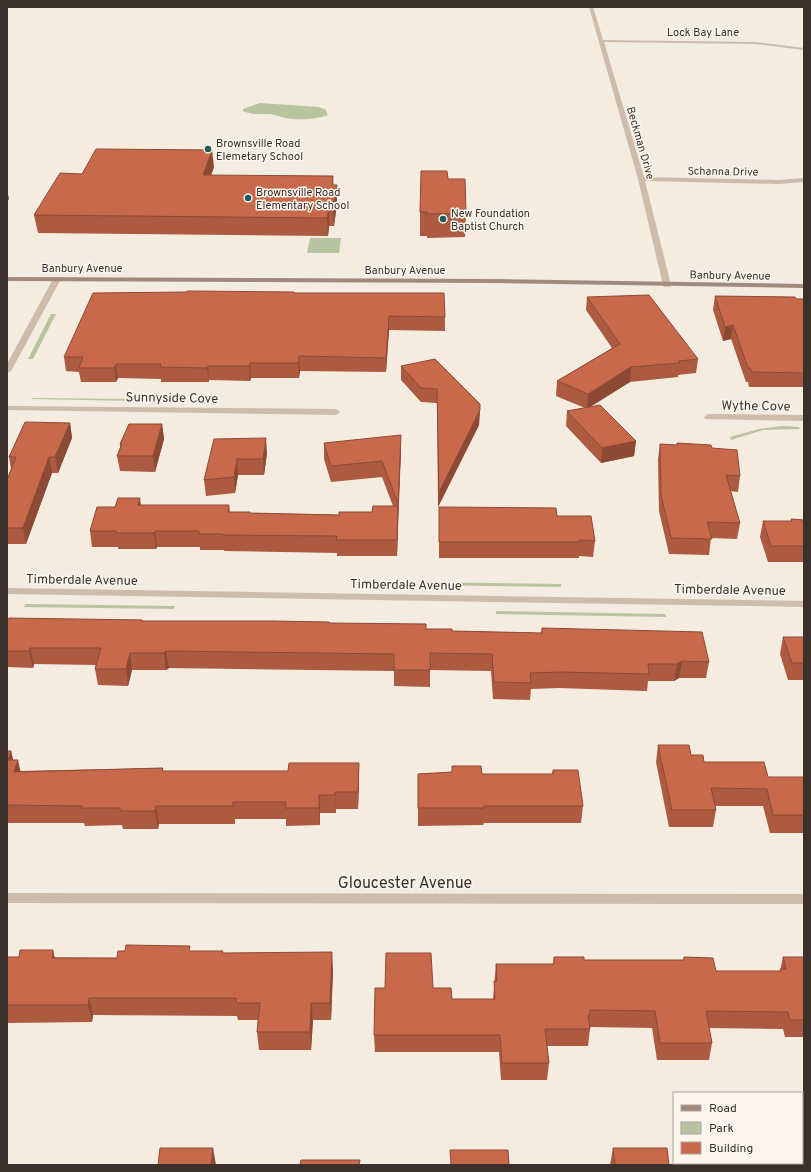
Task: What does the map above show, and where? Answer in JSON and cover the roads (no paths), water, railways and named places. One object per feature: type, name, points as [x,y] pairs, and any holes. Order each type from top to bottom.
[{"type":"street","name":"Beckman Drive","points":[[591,7],[641,179],[667,285]]},
{"type":"street","name":"Lock Bay Lane","points":[[601,41],[755,43],[804,49]]},
{"type":"street","name":"Schanna Drive","points":[[641,179],[779,182],[804,180]]},
{"type":"street","name":"Banbury Avenue","points":[[7,279],[485,281],[804,286]]},
{"type":"street","points":[[7,371],[57,279]]},
{"type":"street","name":"Sunnyside Cove","points":[[7,408],[336,412]]},
{"type":"street","name":"Wythe Cove","points":[[708,417],[804,418]]},
{"type":"street","name":"Timberdale Avenue","points":[[7,591],[804,604]]},
{"type":"street","name":"Gloucester Avenue","points":[[7,898],[804,899]]},
{"type":"place","name":"Brownsville Road Elemetary School","points":[[208,149]]},
{"type":"place","name":"Brownsville Road Elementary School","points":[[248,198]]},
{"type":"place","name":"New Foundation Baptist Church","points":[[443,219]]}]
